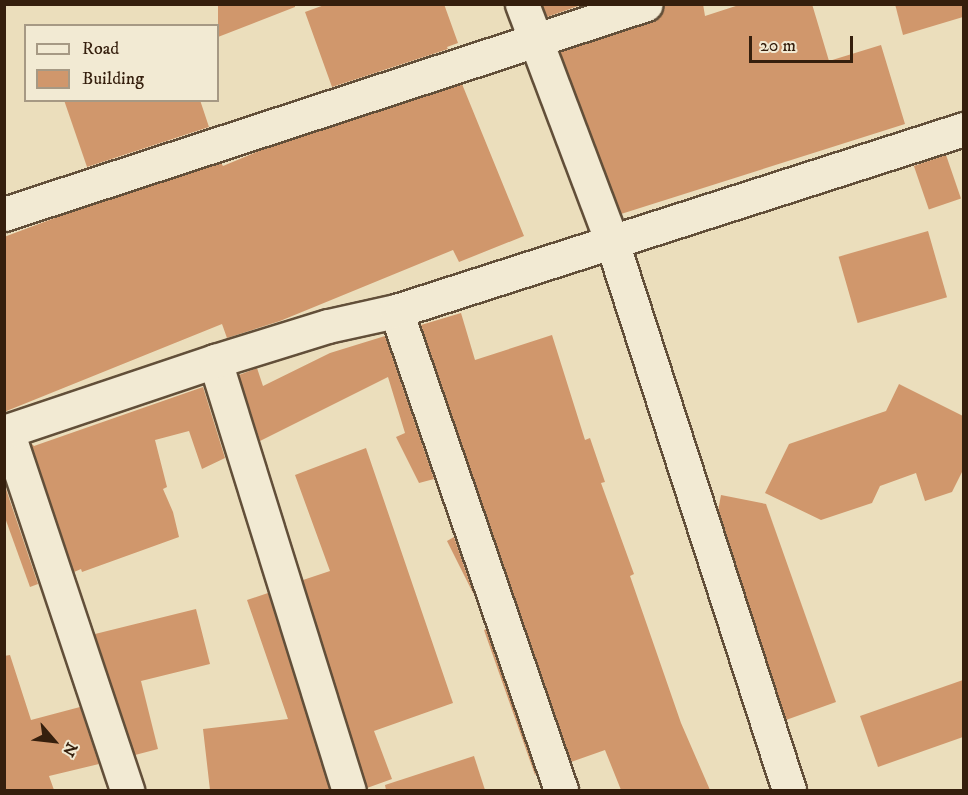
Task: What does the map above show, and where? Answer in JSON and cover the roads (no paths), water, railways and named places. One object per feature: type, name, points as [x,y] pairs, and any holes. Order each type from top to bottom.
[{"type":"street","points":[[522,4],[612,242],[789,790]]},
{"type":"street","points":[[4,214],[646,4]]},
{"type":"street","points":[[127,790],[6,432],[215,361],[328,326],[396,310],[963,129]]},
{"type":"street","points":[[396,310],[561,790]]},
{"type":"street","points":[[215,361],[349,790]]}]
